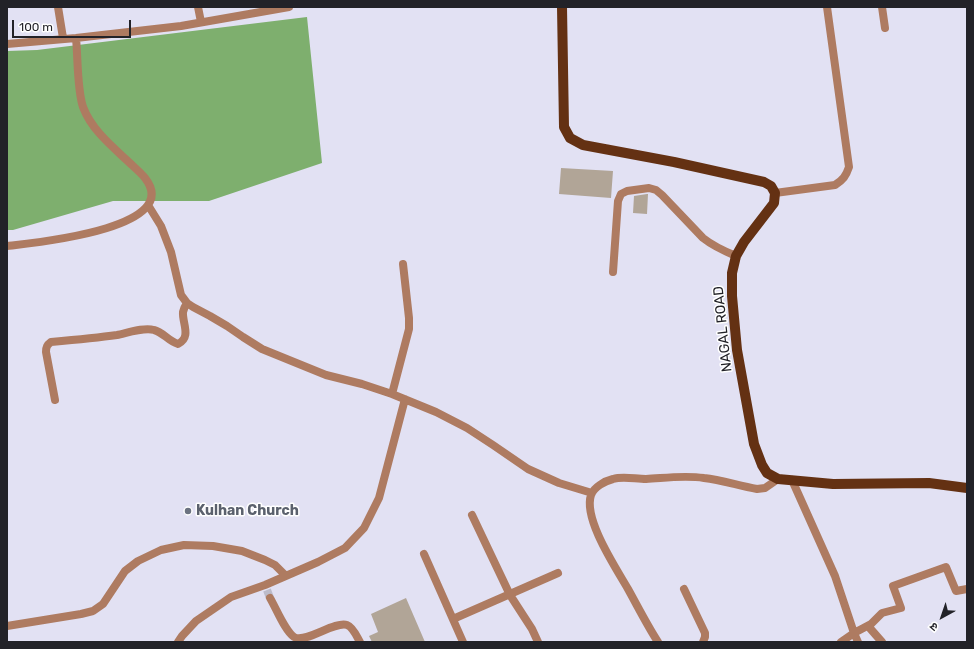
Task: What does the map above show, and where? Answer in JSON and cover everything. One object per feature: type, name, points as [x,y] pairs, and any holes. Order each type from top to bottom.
[{"type":"main road","points":[[562,7],[564,127],[570,138],[583,145],[674,162],[764,182],[771,186],[775,193]]},
{"type":"main road","name":"NAGAL ROAD","points":[[775,193],[774,203],[744,242],[736,256],[732,273],[732,296],[737,350],[754,444],[762,465],[767,473],[778,479]]},
{"type":"main road","points":[[778,479],[833,484],[929,483],[967,488]]},
{"type":"street","points":[[58,7],[63,38]]},
{"type":"street","points":[[198,7],[201,22]]},
{"type":"street","points":[[7,44],[181,26],[290,7]]},
{"type":"street","points":[[775,193],[835,185],[842,181],[846,176],[849,167],[827,7]]},
{"type":"street","points":[[882,7],[885,28]]},
{"type":"street","points":[[7,246],[65,239],[95,232],[122,223],[138,214],[148,205],[152,196],[151,188],[145,177],[92,125],[83,107],[79,87],[76,38]]},
{"type":"street","points":[[613,272],[618,201],[621,194],[627,191],[649,188],[656,190],[662,195],[707,241],[736,256]]},
{"type":"street","points":[[148,205],[161,226],[171,252],[181,295],[187,303],[193,307],[227,326],[243,338],[262,349],[326,375],[362,384],[392,394],[436,412],[467,428],[493,444],[528,469],[559,483],[592,493]]},
{"type":"street","points":[[392,394],[409,329],[403,264]]},
{"type":"street","points":[[55,400],[46,352],[46,347],[51,342],[148,329],[155,330],[172,342],[178,344],[182,342],[185,337],[186,330],[183,313],[184,307],[187,303]]},
{"type":"street","points":[[178,642],[196,621],[211,610],[231,598],[267,591],[286,576],[345,548],[364,528],[379,498],[405,399]]},
{"type":"street","points":[[658,642],[596,530],[592,518],[590,503],[592,493],[604,482],[614,478],[623,477],[644,479],[687,476],[702,477],[757,489],[765,488],[778,479]]},
{"type":"street","points":[[792,480],[835,576],[858,642]]},
{"type":"street","points":[[472,515],[510,595],[532,629],[538,642]]},
{"type":"street","points":[[7,626],[92,611],[103,604],[125,571],[138,561],[160,550],[184,545],[213,546],[242,551],[275,565],[286,576]]},
{"type":"street","points":[[424,554],[462,642]]},
{"type":"street","points":[[841,642],[871,624],[882,613],[901,608],[893,586],[946,567],[956,591],[967,589]]},
{"type":"street","points":[[453,619],[558,574]]},
{"type":"street","points":[[684,589],[706,635],[703,642]]},
{"type":"street","points":[[267,591],[289,633],[296,638],[303,639],[340,625],[348,625],[353,629],[360,642]]},
{"type":"street","points":[[868,626],[882,642]]},
{"type":"green space","points":[[307,17],[322,163],[209,201],[113,201],[13,230],[7,230],[7,51],[37,50]]},
{"type":"building","points":[[561,168],[613,171],[611,198],[559,194]]},
{"type":"building","points":[[648,194],[647,214],[633,213],[634,196]]},
{"type":"building","points":[[406,598],[425,642],[372,642],[369,636],[378,632],[371,614]]},
{"type":"tunnel","points":[[267,590],[270,598]]},
{"type":"place","name":"Kulhan Church","points":[[188,511]]}]
